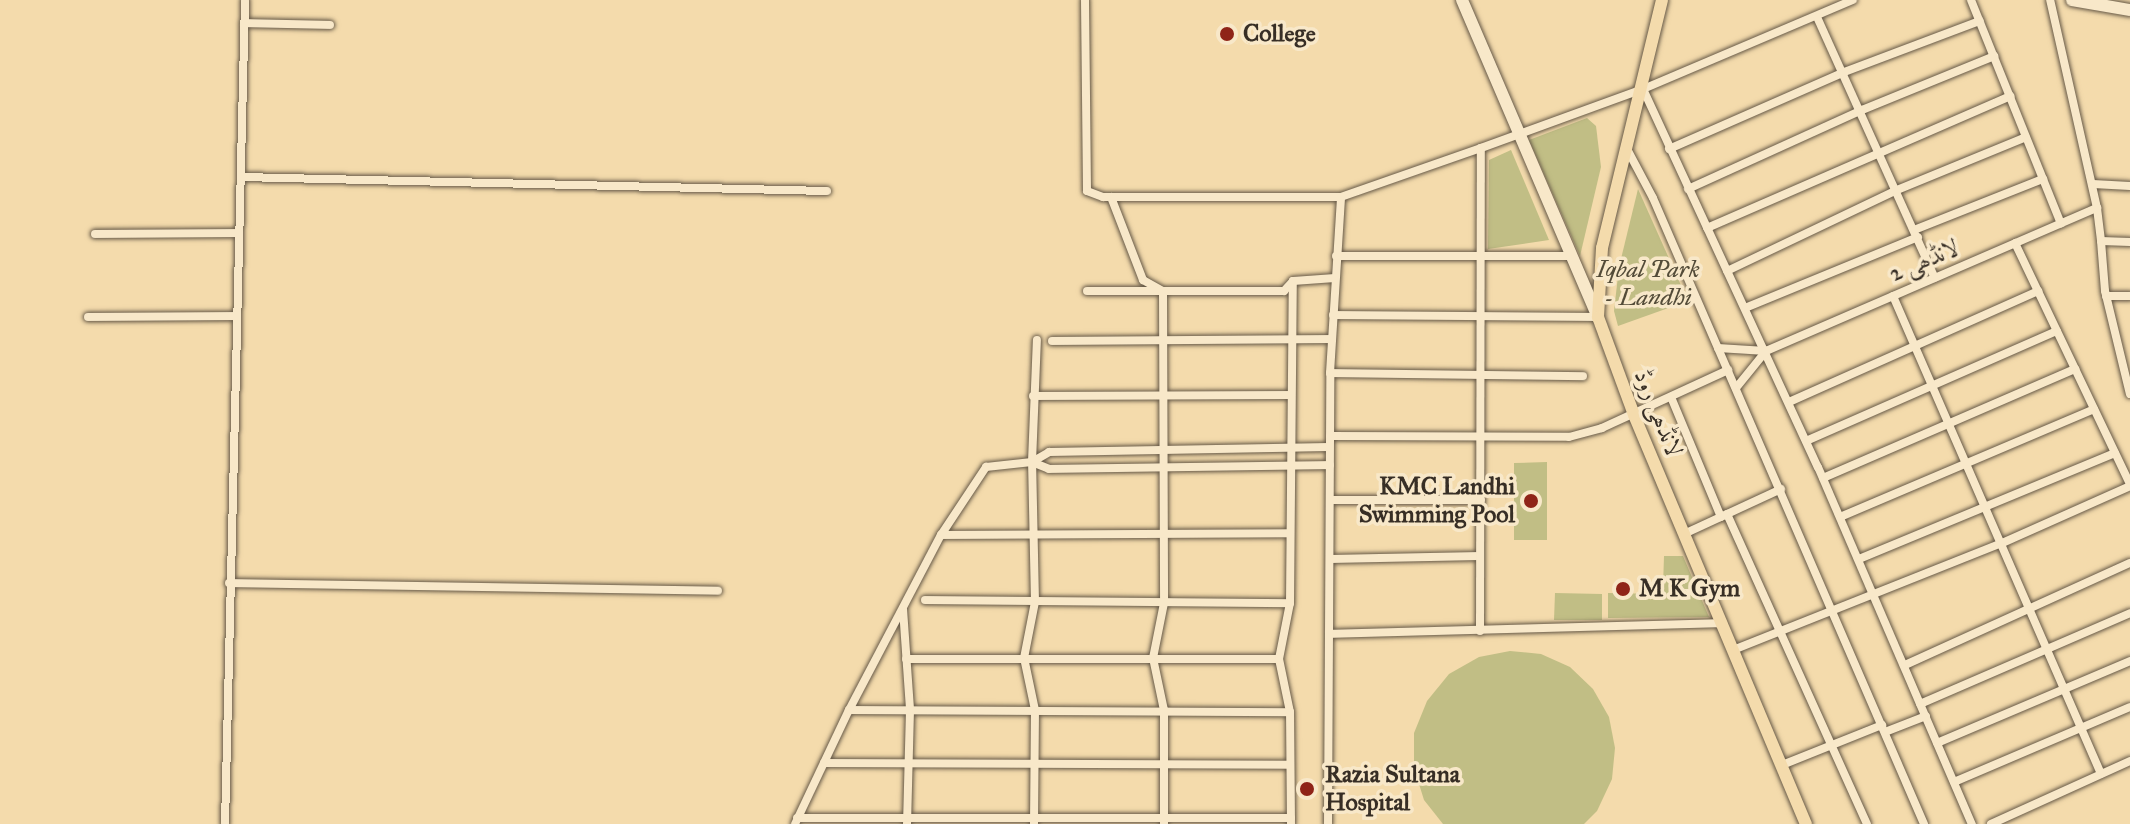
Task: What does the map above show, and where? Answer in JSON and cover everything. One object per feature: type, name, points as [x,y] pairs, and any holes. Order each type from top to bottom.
[{"type":"main road","name":"لانڈھی روڈ","points":[[1662,0],[1643,89],[1602,248],[1598,317],[1634,415],[1806,824]]},
{"type":"street","points":[[225,824],[245,0]]},
{"type":"street","points":[[1085,0],[1087,191],[1111,197],[1341,197],[1643,89],[1853,0]]},
{"type":"street","points":[[1333,315],[1481,313],[1598,317],[1462,0]]},
{"type":"street","points":[[1971,0],[2061,224]]},
{"type":"street","points":[[2050,0],[2093,184],[2106,296],[2130,394]]},
{"type":"street","points":[[2072,0],[2130,10]]},
{"type":"street","points":[[1817,17],[1862,110],[1935,278]]},
{"type":"street","points":[[1669,149],[1844,72],[1980,21]]},
{"type":"street","points":[[244,23],[330,25]]},
{"type":"street","points":[[1688,189],[1862,110],[1994,56]]},
{"type":"street","points":[[1643,89],[1789,402],[1972,824]]},
{"type":"street","points":[[1707,228],[1880,150],[2010,96]]},
{"type":"street","points":[[1727,271],[1897,190],[2026,137]]},
{"type":"street","points":[[1480,631],[1481,148]]},
{"type":"street","points":[[1627,149],[1653,198],[1834,610],[1924,824]]},
{"type":"street","points":[[241,177],[827,191]]},
{"type":"street","points":[[1745,308],[2043,179]]},
{"type":"street","points":[[2093,184],[2130,186]]},
{"type":"street","points":[[1111,197],[1143,280],[1163,291]]},
{"type":"street","points":[[1328,824],[1330,373],[1341,197]]},
{"type":"street","name":"لانڈھی 2","points":[[1766,351],[2097,208]]},
{"type":"street","points":[[95,234],[239,233]]},
{"type":"street","points":[[2101,241],[2130,242]]},
{"type":"street","points":[[1733,650],[1779,629],[1875,595],[2000,544],[2130,485],[2015,243]]},
{"type":"street","points":[[1336,256],[1572,256]]},
{"type":"street","points":[[1087,291],[1284,291],[1293,281],[1335,278]]},
{"type":"street","points":[[1293,281],[1290,395],[1290,448],[1290,603],[1279,659],[1290,712],[1291,821],[796,821],[849,710],[941,535],[986,467],[1032,462],[1049,452],[1290,448],[1329,447]]},
{"type":"street","points":[[1163,291],[1164,603],[1153,658],[1164,710],[1164,821]]},
{"type":"street","points":[[1789,402],[2038,291]]},
{"type":"street","points":[[1893,296],[2101,774]]},
{"type":"street","points":[[2106,296],[2130,296]]},
{"type":"street","points":[[88,317],[237,316]]},
{"type":"street","points":[[1806,441],[2057,331]]},
{"type":"street","points":[[1052,341],[1164,343],[1331,339]]},
{"type":"street","points":[[1034,821],[1035,710],[1024,658],[1035,602],[1036,534],[1032,462],[1037,340]]},
{"type":"street","points":[[1718,348],[1766,351]]},
{"type":"street","points":[[1736,388],[1766,351]]},
{"type":"street","points":[[1823,478],[2075,369]]},
{"type":"street","points":[[1330,436],[1569,437],[1634,415],[1728,370]]},
{"type":"street","points":[[1330,373],[1583,376]]},
{"type":"street","points":[[1033,396],[1290,395]]},
{"type":"street","points":[[1671,397],[1867,824]]},
{"type":"street","points":[[1840,517],[2094,409]]},
{"type":"street","points":[[1859,559],[2115,453]]},
{"type":"street","points":[[1032,462],[1049,469],[1330,465]]},
{"type":"street","points":[[1684,534],[1781,489]]},
{"type":"street","points":[[1330,500],[1481,500]]},
{"type":"street","points":[[941,535],[1290,533]]},
{"type":"street","points":[[1330,559],[1480,556]]},
{"type":"street","points":[[1905,665],[2130,563]]},
{"type":"street","points":[[229,583],[718,591]]},
{"type":"street","points":[[925,600],[1290,603]]},
{"type":"street","points":[[903,609],[910,710],[907,821]]},
{"type":"street","points":[[1920,704],[2130,613]]},
{"type":"street","points":[[1329,634],[1722,623]]},
{"type":"street","points":[[906,659],[1279,659]]},
{"type":"street","points":[[1937,743],[2130,661]]},
{"type":"street","points":[[1954,782],[2130,707]]},
{"type":"street","points":[[849,710],[1290,712]]},
{"type":"street","points":[[1782,765],[1831,745],[1926,716]]},
{"type":"street","points":[[1991,824],[2130,761]]},
{"type":"street","points":[[824,763],[1164,762],[1290,765]]},
{"type":"green space","points":[[1587,118],[1596,126],[1601,167],[1580,256],[1529,140]]},
{"type":"green space","points":[[1511,150],[1549,240],[1488,249],[1489,160]]},
{"type":"green space","name":"Iqbal Park - Landhi","points":[[1638,189],[1688,301],[1618,326],[1614,311],[1619,267]]},
{"type":"green space","name":"KMC Landhi Swimming Pool","points":[[1547,462],[1547,540],[1514,540],[1514,463]]},
{"type":"green space","points":[[1664,556],[1683,556],[1709,617],[1608,618],[1608,593],[1660,594]]},
{"type":"green space","points":[[1555,593],[1602,594],[1602,620],[1554,620]]},
{"type":"green space","points":[[1510,651],[1541,654],[1570,667],[1593,689],[1609,717],[1615,748],[1612,779],[1597,811],[1584,824],[1443,824],[1424,800],[1414,768],[1414,733],[1427,701],[1449,674],[1479,657]]},
{"type":"place","name":"College","points":[[1227,34]]},
{"type":"place","name":"KMC Landhi Swimming Pool","points":[[1531,501]]},
{"type":"place","name":"M K Gym","points":[[1623,589]]},
{"type":"place","name":"Razia Sultana Hospital","points":[[1307,789]]}]
